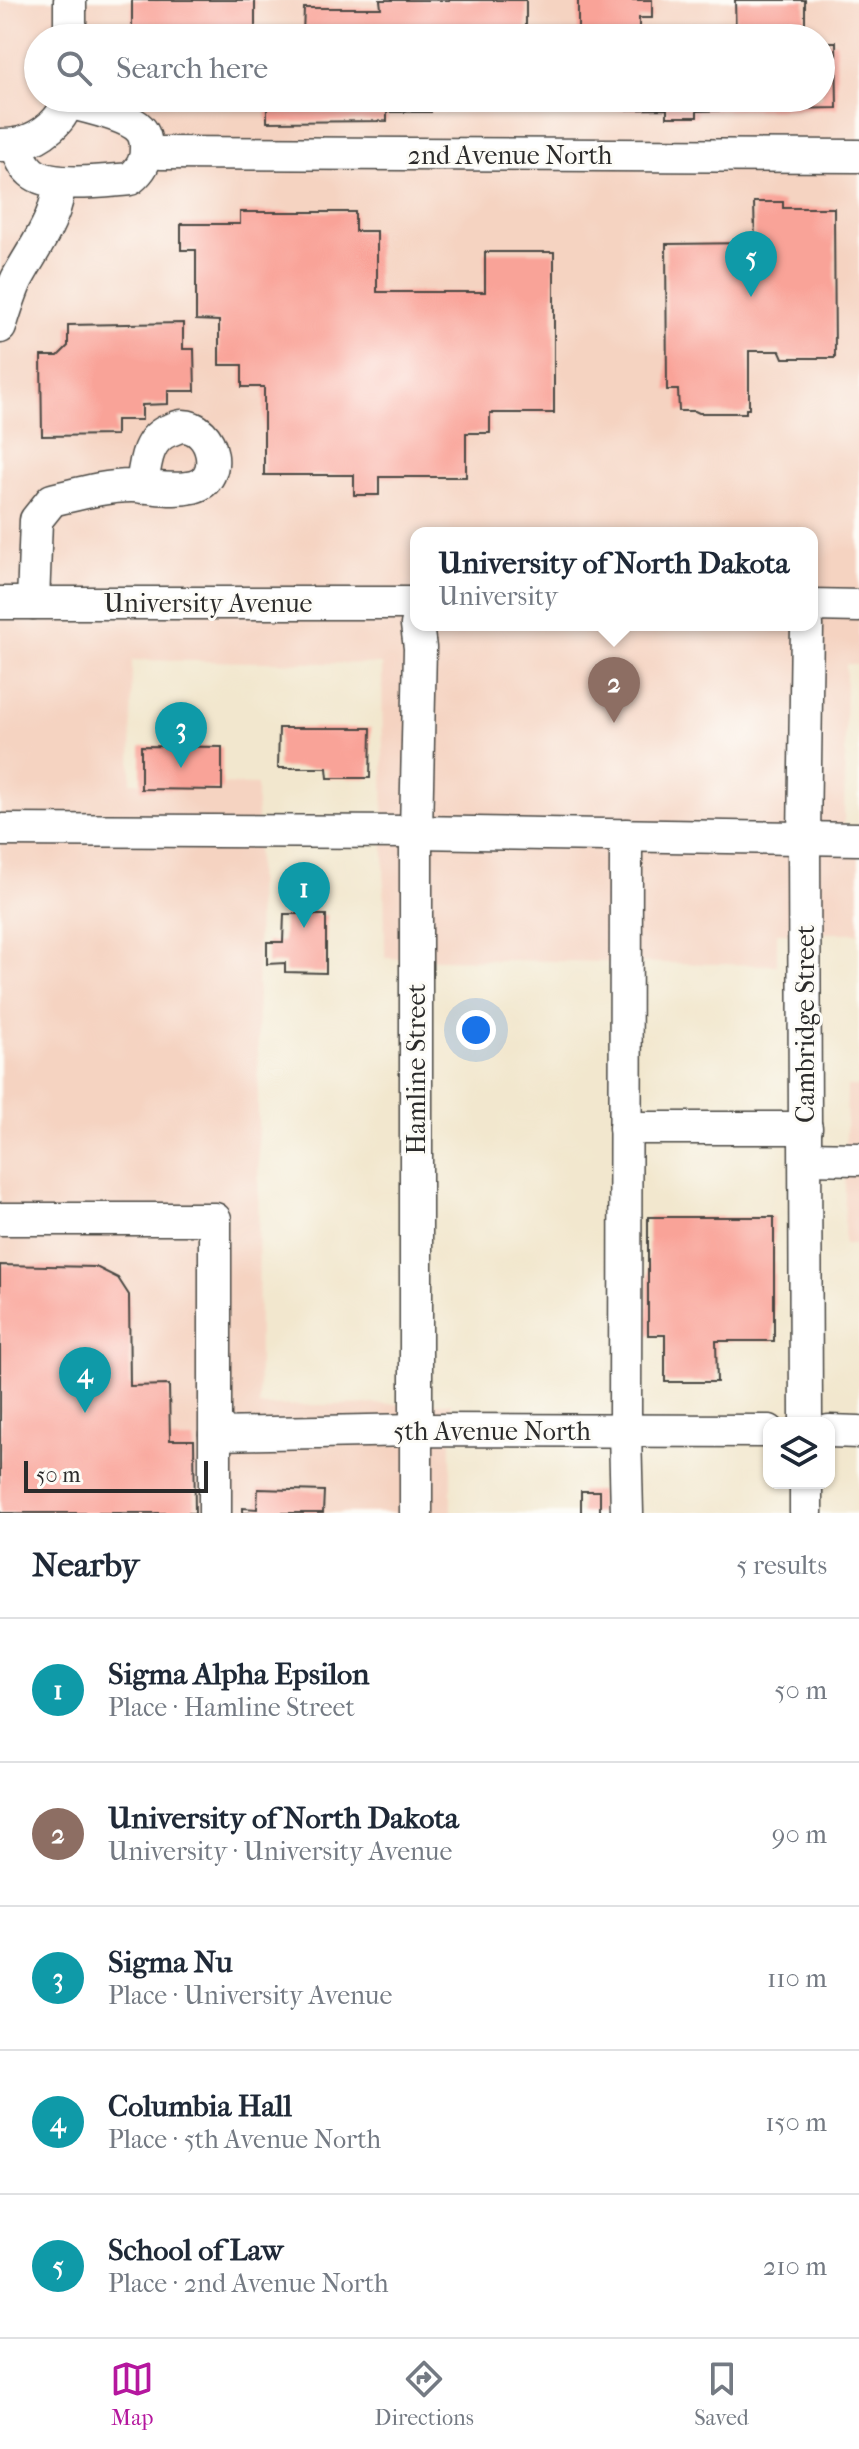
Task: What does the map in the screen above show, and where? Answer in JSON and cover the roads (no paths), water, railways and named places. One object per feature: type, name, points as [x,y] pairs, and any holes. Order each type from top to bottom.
[{"type":"street","points":[[70,0],[70,24]]},
{"type":"street","points":[[60,112],[52,127],[22,143],[8,145],[33,175],[59,182],[130,179],[142,169],[146,141],[140,129],[126,120],[102,112]]},
{"type":"street","name":"2nd Avenue North","points":[[161,153],[859,156]]},
{"type":"street","points":[[0,327],[16,282],[52,218],[59,182]]},
{"type":"street","points":[[33,603],[36,520],[52,500],[102,489],[142,487]]},
{"type":"street","name":"University Avenue","points":[[0,603],[410,603]]},
{"type":"street","points":[[818,605],[859,606]]},
{"type":"street","name":"Hamline Street","points":[[416,1513],[418,631]]},
{"type":"street","name":"Cambridge Street","points":[[806,1417],[804,838],[807,631]]},
{"type":"street","points":[[0,830],[859,839]]},
{"type":"street","points":[[626,835],[627,1513]]},
{"type":"street","points":[[625,1128],[806,1143],[859,1159]]},
{"type":"street","points":[[0,1219],[215,1219],[215,1513]]},
{"type":"street","name":"5th Avenue North","points":[[215,1434],[416,1430],[763,1431]]},
{"type":"street","points":[[835,1431],[859,1432]]},
{"type":"street","points":[[806,1489],[806,1513]]},
{"type":"place","name":"School of Law","points":[[751,297]]},
{"type":"place","name":"University of North Dakota","points":[[614,723]]},
{"type":"place","name":"Sigma Nu","points":[[181,768]]},
{"type":"place","name":"Sigma Alpha Epsilon","points":[[304,928]]},
{"type":"place","name":"Columbia Hall","points":[[85,1413]]}]
